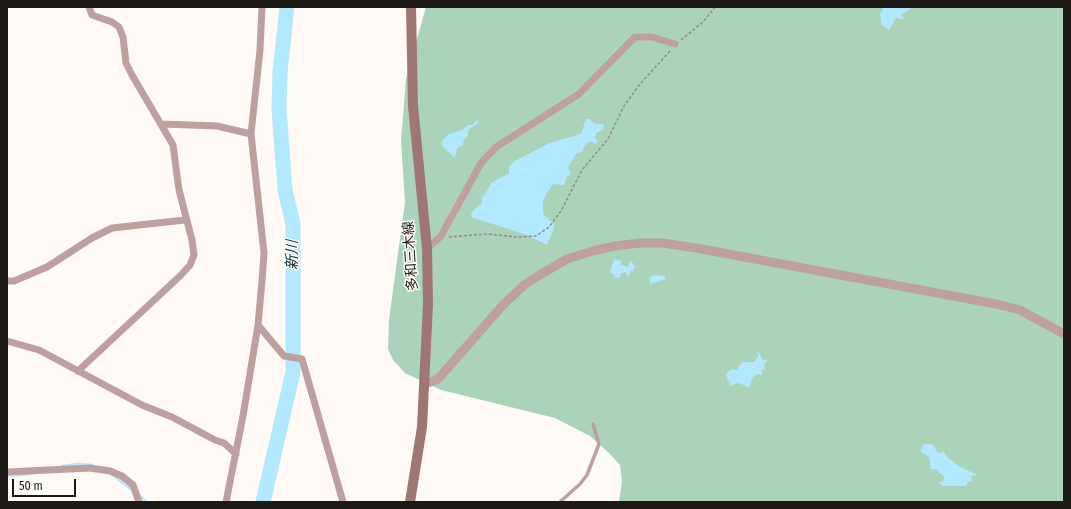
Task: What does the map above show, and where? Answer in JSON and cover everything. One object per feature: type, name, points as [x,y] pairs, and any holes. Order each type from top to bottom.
[{"type":"main road","name":"多和三木線","points":[[410,502],[422,427],[428,304],[427,249],[414,112],[411,7]]},
{"type":"street","points":[[78,371],[190,265],[194,255],[192,240],[185,220],[179,190],[173,146],[162,124],[126,63],[123,37],[119,27],[112,22],[92,14],[89,7]]},
{"type":"street","points":[[226,502],[236,454],[258,325],[264,253],[251,134],[260,50],[262,7]]},
{"type":"street","points":[[427,249],[441,236],[481,163],[496,147],[579,94],[635,37],[652,37],[675,44]]},
{"type":"street","points":[[162,124],[217,126],[251,134]]},
{"type":"street","points":[[7,281],[14,281],[47,268],[92,238],[112,228],[185,220]]},
{"type":"street","points":[[425,384],[438,379],[502,306],[524,285],[568,259],[615,246],[640,243],[663,243],[696,248],[996,304],[1020,310],[1064,334]]},
{"type":"street","points":[[258,325],[284,356],[302,359],[343,502]]},
{"type":"street","points":[[7,341],[39,350],[142,405],[172,417],[215,440],[224,443],[236,454]]},
{"type":"street","points":[[7,472],[90,468],[110,472],[122,476],[133,485],[139,502]]},
{"type":"lane","points":[[560,502],[580,484],[587,475],[599,444],[593,424]]},
{"type":"path","points":[[441,236],[455,238],[488,234],[536,236],[549,228],[561,211],[582,170],[608,139],[624,106],[640,84],[675,44],[704,22],[715,7]]},
{"type":"green space","points":[[426,7],[1064,7],[1064,502],[619,502],[622,482],[620,465],[590,436],[555,418],[441,390],[405,373],[393,360],[388,349],[389,320],[405,202],[401,141],[406,78]]},
{"type":"water","points":[[884,7],[918,7],[912,8],[901,15],[905,19],[896,18],[889,30],[881,24],[880,14]]},
{"type":"water","points":[[586,119],[589,119],[595,124],[603,124],[604,129],[596,133],[595,138],[598,141],[596,144],[590,141],[584,146],[583,151],[576,154],[568,167],[571,175],[567,176],[564,185],[553,184],[543,201],[543,214],[555,225],[547,245],[524,234],[471,217],[472,211],[482,203],[482,196],[484,196],[491,183],[509,173],[509,166],[515,161],[550,143],[581,134]]},
{"type":"water","points":[[477,120],[479,123],[468,130],[468,136],[464,139],[463,145],[457,148],[455,158],[443,147],[441,142],[449,134],[462,130],[468,125],[472,125]]},
{"type":"water","points":[[614,259],[622,261],[620,264],[627,267],[629,266],[629,261],[632,262],[636,268],[633,269],[633,272],[630,271],[630,275],[627,276],[626,272],[621,273],[620,277],[615,278],[610,272]]},
{"type":"water","points":[[654,275],[664,276],[666,279],[650,284],[650,277]]},
{"type":"water","points":[[757,351],[762,359],[768,361],[764,364],[765,369],[762,370],[762,375],[757,374],[753,377],[749,388],[737,383],[730,386],[726,375],[728,372],[731,369],[737,370],[742,362],[754,362],[758,356]]},
{"type":"water","points":[[924,444],[932,444],[938,453],[944,452],[947,457],[957,465],[977,475],[971,476],[972,481],[968,482],[966,486],[943,486],[939,483],[943,481],[944,477],[936,469],[931,469],[929,457],[920,451]]},
{"type":"waterway","name":"新川","points":[[263,502],[293,372],[293,224],[285,190],[279,109],[280,72],[287,7]]},
{"type":"waterway","points":[[62,466],[78,464],[93,465]]},
{"type":"waterway","points":[[7,476],[30,474]]},
{"type":"waterway","points":[[113,475],[133,491]]},
{"type":"waterway","points":[[139,495],[147,502]]}]
